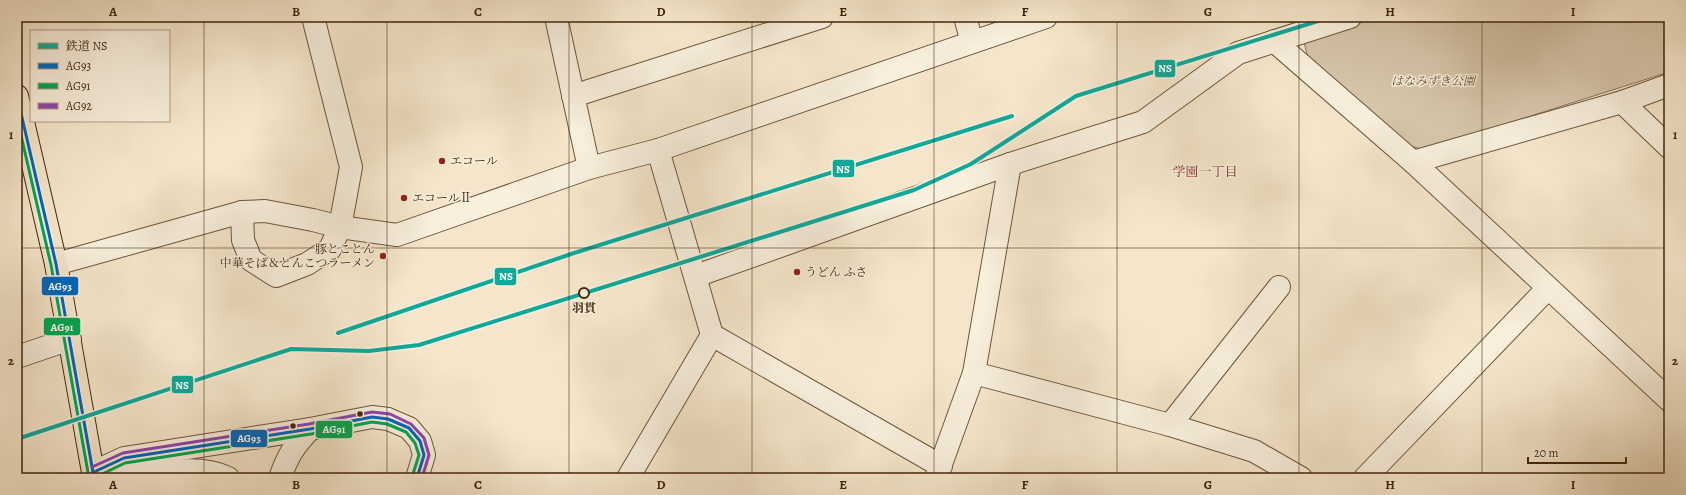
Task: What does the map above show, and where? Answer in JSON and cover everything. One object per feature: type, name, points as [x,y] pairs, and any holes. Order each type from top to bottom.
[{"type":"main road","points":[[17,96],[22,138],[56,264],[94,475]]},
{"type":"street","points":[[242,212],[243,240],[251,260],[276,276],[307,264],[330,249],[340,227],[351,167],[313,17]]},
{"type":"street","points":[[556,17],[589,168]]},
{"type":"street","points":[[573,96],[822,17]]},
{"type":"street","points":[[965,17],[972,42]]},
{"type":"street","points":[[56,264],[242,212],[265,211],[313,220],[340,227],[397,235],[589,168],[658,150],[1046,17]]},
{"type":"street","points":[[696,276],[1010,164],[1143,122],[1238,53],[1350,17]]},
{"type":"street","points":[[1274,41],[1413,162],[1669,400]]},
{"type":"street","points":[[1413,162],[1622,102],[1669,85]]},
{"type":"street","points":[[1622,102],[1669,148]]},
{"type":"street","points":[[658,150],[712,335],[938,472],[974,373],[1010,164]]},
{"type":"street","points":[[1170,425],[1279,287]]},
{"type":"street","points":[[1365,478],[1548,288]]},
{"type":"street","points":[[628,478],[712,335]]},
{"type":"street","points":[[17,356],[70,339]]},
{"type":"street","points":[[974,373],[1170,425],[1254,451],[1301,478]]},
{"type":"street","points":[[94,475],[124,458],[310,429],[372,417],[388,419],[408,428],[420,442],[424,456],[417,478]]},
{"type":"street","points":[[280,478],[288,457],[295,445],[310,429]]},
{"type":"street","points":[[129,478],[188,469],[218,473],[228,478]]},
{"type":"street","points":[[94,475],[125,478]]},
{"type":"green space","name":"はなみずき公園","points":[[1377,17],[1669,17],[1669,72],[1424,150],[1402,143],[1308,58],[1304,42]]},
{"type":"rail line","name":"NS","points":[[17,439],[291,349],[369,351],[419,345],[914,190],[971,164],[1076,96],[1331,17]]},
{"type":"rail line","name":"NS","points":[[338,333],[571,254],[1012,116]]},
{"type":"transit line","name":"AG93","points":[[17,96],[56,264],[94,478]]},
{"type":"transit line","name":"AG91","points":[[17,118],[51,265],[89,478]]},
{"type":"transit line","name":"AG92","points":[[92,467],[123,453],[309,424],[372,412],[390,414],[411,424],[424,438],[429,455],[422,478]]},
{"type":"transit line","name":"AG93","points":[[94,472],[124,458],[310,429],[372,417],[388,419],[409,428],[420,441],[424,455],[417,478]]},
{"type":"transit line","name":"AG91","points":[[96,477],[125,463],[311,434],[372,422],[387,424],[406,432],[415,443],[419,455],[412,477]]},
{"type":"place","name":"エコール","points":[[442,161]]},
{"type":"place","name":"エコールⅡ","points":[[404,198]]},
{"type":"place","name":"豚とことん 中華そば＆とんこつラーメン","points":[[383,256]]},
{"type":"place","name":"うどん ふさ","points":[[797,272]]},
{"type":"place","name":"羽貫","points":[[584,293]]},
{"type":"district","name":"学園一丁目","points":[[1205,171]]}]
